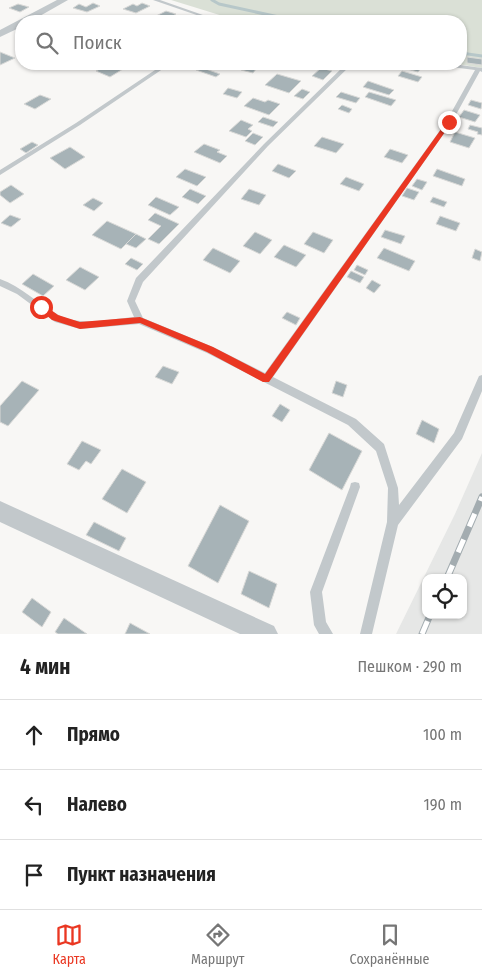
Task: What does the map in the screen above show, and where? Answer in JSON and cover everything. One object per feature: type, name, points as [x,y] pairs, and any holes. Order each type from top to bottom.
[{"type":"street","points":[[36,15],[64,0]]},
{"type":"street","points":[[0,34],[15,26]]},
{"type":"street","points":[[0,511],[266,634]]},
{"type":"lane","points":[[155,0],[200,15]]},
{"type":"lane","points":[[266,379],[449,122],[480,69],[467,67]]},
{"type":"lane","points":[[0,173],[78,124],[158,70]]},
{"type":"lane","points":[[140,320],[131,301],[139,280],[266,146],[343,70]]},
{"type":"lane","points":[[0,282],[20,292],[55,318],[80,325],[140,320],[210,350],[352,422],[380,448],[393,488],[393,522],[366,634]]},
{"type":"lane","points":[[393,522],[458,436],[482,379]]},
{"type":"lane","points":[[327,634],[320,625],[316,592],[355,487]]},
{"type":"shaded area","points":[[171,0],[482,0],[482,68],[467,66],[467,15],[220,15]]},
{"type":"shaded area","points":[[482,453],[482,634],[396,634],[422,581],[422,619],[467,619],[467,574],[426,574]]},
{"type":"building","points":[[93,3],[100,6],[87,12],[73,8],[79,4],[86,7]]},
{"type":"building","points":[[142,3],[150,6],[136,13],[123,9],[133,4],[137,6]]},
{"type":"building","points":[[18,4],[29,7],[20,12],[9,8]]},
{"type":"building","points":[[166,11],[176,14],[174,15],[158,15]]},
{"type":"building","points":[[0,52],[15,58],[0,65]]},
{"type":"building","points":[[467,57],[482,59],[482,65],[467,63]]},
{"type":"building","points":[[98,70],[121,70],[110,77],[96,71]]},
{"type":"building","points":[[196,70],[209,70],[220,74],[216,77]]},
{"type":"building","points":[[241,70],[255,70],[253,73]]},
{"type":"building","points":[[319,70],[332,71],[323,80],[312,76]]},
{"type":"building","points":[[402,71],[422,77],[418,82],[398,76]]},
{"type":"building","points":[[277,74],[301,81],[289,93],[265,85]]},
{"type":"building","points":[[368,81],[394,90],[389,95],[363,87]]},
{"type":"building","points":[[228,88],[242,92],[237,98],[223,94]]},
{"type":"building","points":[[302,89],[310,92],[303,99],[294,96]]},
{"type":"building","points":[[341,92],[360,98],[356,103],[336,97]]},
{"type":"building","points":[[369,92],[396,100],[391,106],[365,97]]},
{"type":"building","points":[[40,95],[51,99],[35,109],[24,104]]},
{"type":"building","points":[[253,98],[280,104],[269,115],[244,106]]},
{"type":"building","points":[[471,100],[482,103],[481,109],[468,105]]},
{"type":"building","points":[[342,105],[352,109],[349,113],[338,109]]},
{"type":"building","points":[[464,110],[480,115],[475,122],[459,117]]},
{"type":"building","points":[[263,117],[278,122],[273,127],[258,122]]},
{"type":"building","points":[[241,120],[253,125],[248,129],[252,131],[246,137],[229,131]]},
{"type":"building","points":[[470,125],[482,128],[482,135],[468,129]]},
{"type":"building","points":[[455,132],[475,138],[469,148],[450,142]]},
{"type":"building","points":[[253,133],[263,137],[255,145],[245,141]]},
{"type":"building","points":[[322,137],[344,144],[336,153],[314,146]]},
{"type":"building","points":[[32,142],[38,145],[26,153],[20,149]]},
{"type":"building","points":[[204,144],[220,150],[217,152],[227,156],[220,163],[194,152]]},
{"type":"building","points":[[70,147],[85,157],[65,169],[50,158]]},
{"type":"building","points":[[390,149],[408,155],[402,163],[384,157]]},
{"type":"building","points":[[278,164],[296,171],[289,178],[272,171]]},
{"type":"building","points":[[185,169],[206,177],[197,186],[176,177]]},
{"type":"building","points":[[437,169],[465,179],[462,186],[433,176]]},
{"type":"building","points":[[346,177],[364,184],[359,191],[340,184]]},
{"type":"building","points":[[417,179],[427,182],[422,190],[412,186]]},
{"type":"building","points":[[11,185],[24,194],[10,203],[0,195],[0,192]]},
{"type":"building","points":[[407,188],[419,192],[414,200],[402,196]]},
{"type":"building","points":[[190,189],[206,196],[198,204],[182,197]]},
{"type":"building","points":[[249,189],[266,195],[259,205],[241,199]]},
{"type":"building","points":[[156,197],[179,207],[170,215],[148,205]]},
{"type":"building","points":[[433,197],[447,202],[444,207],[430,202]]},
{"type":"building","points":[[93,198],[103,203],[94,211],[83,205]]},
{"type":"building","points":[[155,213],[179,224],[159,244],[148,239],[161,226],[148,220]]},
{"type":"building","points":[[10,215],[21,219],[11,227],[1,223]]},
{"type":"building","points":[[440,216],[460,223],[456,231],[436,224]]},
{"type":"building","points":[[107,221],[136,234],[121,249],[92,235]]},
{"type":"building","points":[[385,230],[405,236],[401,244],[381,237]]},
{"type":"building","points":[[255,232],[272,240],[260,254],[243,246]]},
{"type":"building","points":[[313,232],[333,240],[324,253],[304,244]]},
{"type":"building","points":[[136,234],[146,239],[136,248],[126,244]]},
{"type":"building","points":[[284,245],[306,255],[296,267],[274,257]]},
{"type":"building","points":[[213,248],[240,261],[230,273],[203,260]]},
{"type":"building","points":[[384,248],[415,261],[409,271],[377,258]]},
{"type":"building","points":[[475,249],[482,252],[480,261],[472,258]]},
{"type":"building","points":[[131,258],[143,264],[137,270],[125,264]]},
{"type":"building","points":[[357,265],[368,270],[365,275],[354,270]]},
{"type":"building","points":[[80,267],[99,277],[85,290],[66,280]]},
{"type":"building","points":[[351,271],[364,277],[360,283],[347,277]]},
{"type":"building","points":[[33,274],[54,286],[43,296],[22,284]]},
{"type":"building","points":[[372,280],[381,285],[374,293],[366,288]]},
{"type":"building","points":[[287,312],[300,318],[296,325],[282,318]]},
{"type":"building","points":[[163,366],[179,372],[172,384],[155,377]]},
{"type":"building","points":[[22,381],[39,390],[8,426],[0,422],[0,406]]},
{"type":"building","points":[[336,381],[347,385],[343,397],[332,393]]},
{"type":"building","points":[[280,404],[290,410],[282,422],[272,416]]},
{"type":"building","points":[[422,420],[439,429],[434,443],[416,434]]},
{"type":"building","points":[[329,433],[362,451],[342,490],[309,470]]},
{"type":"building","points":[[82,441],[101,450],[91,464],[86,461],[79,470],[67,464]]},
{"type":"building","points":[[122,469],[146,482],[127,513],[102,499]]},
{"type":"building","points":[[220,505],[249,521],[218,583],[188,566]]},
{"type":"building","points":[[94,522],[126,538],[119,551],[86,535]]},
{"type":"building","points":[[249,571],[277,584],[269,608],[241,594]]},
{"type":"building","points":[[32,598],[51,612],[42,627],[22,612]]},
{"type":"building","points":[[64,618],[87,634],[58,634],[55,632]]},
{"type":"building","points":[[130,623],[150,634],[125,634]]},
{"type":"waterway","points":[[212,0],[219,4],[269,15]]},
{"type":"waterway","points":[[467,54],[482,56]]},
{"type":"railway","points":[[449,574],[482,497]]},
{"type":"railway","points":[[422,634],[428,619]]},
{"type":"route","points":[[41,307],[55,318],[80,325],[140,320],[238,363],[266,379],[449,122]]}]
